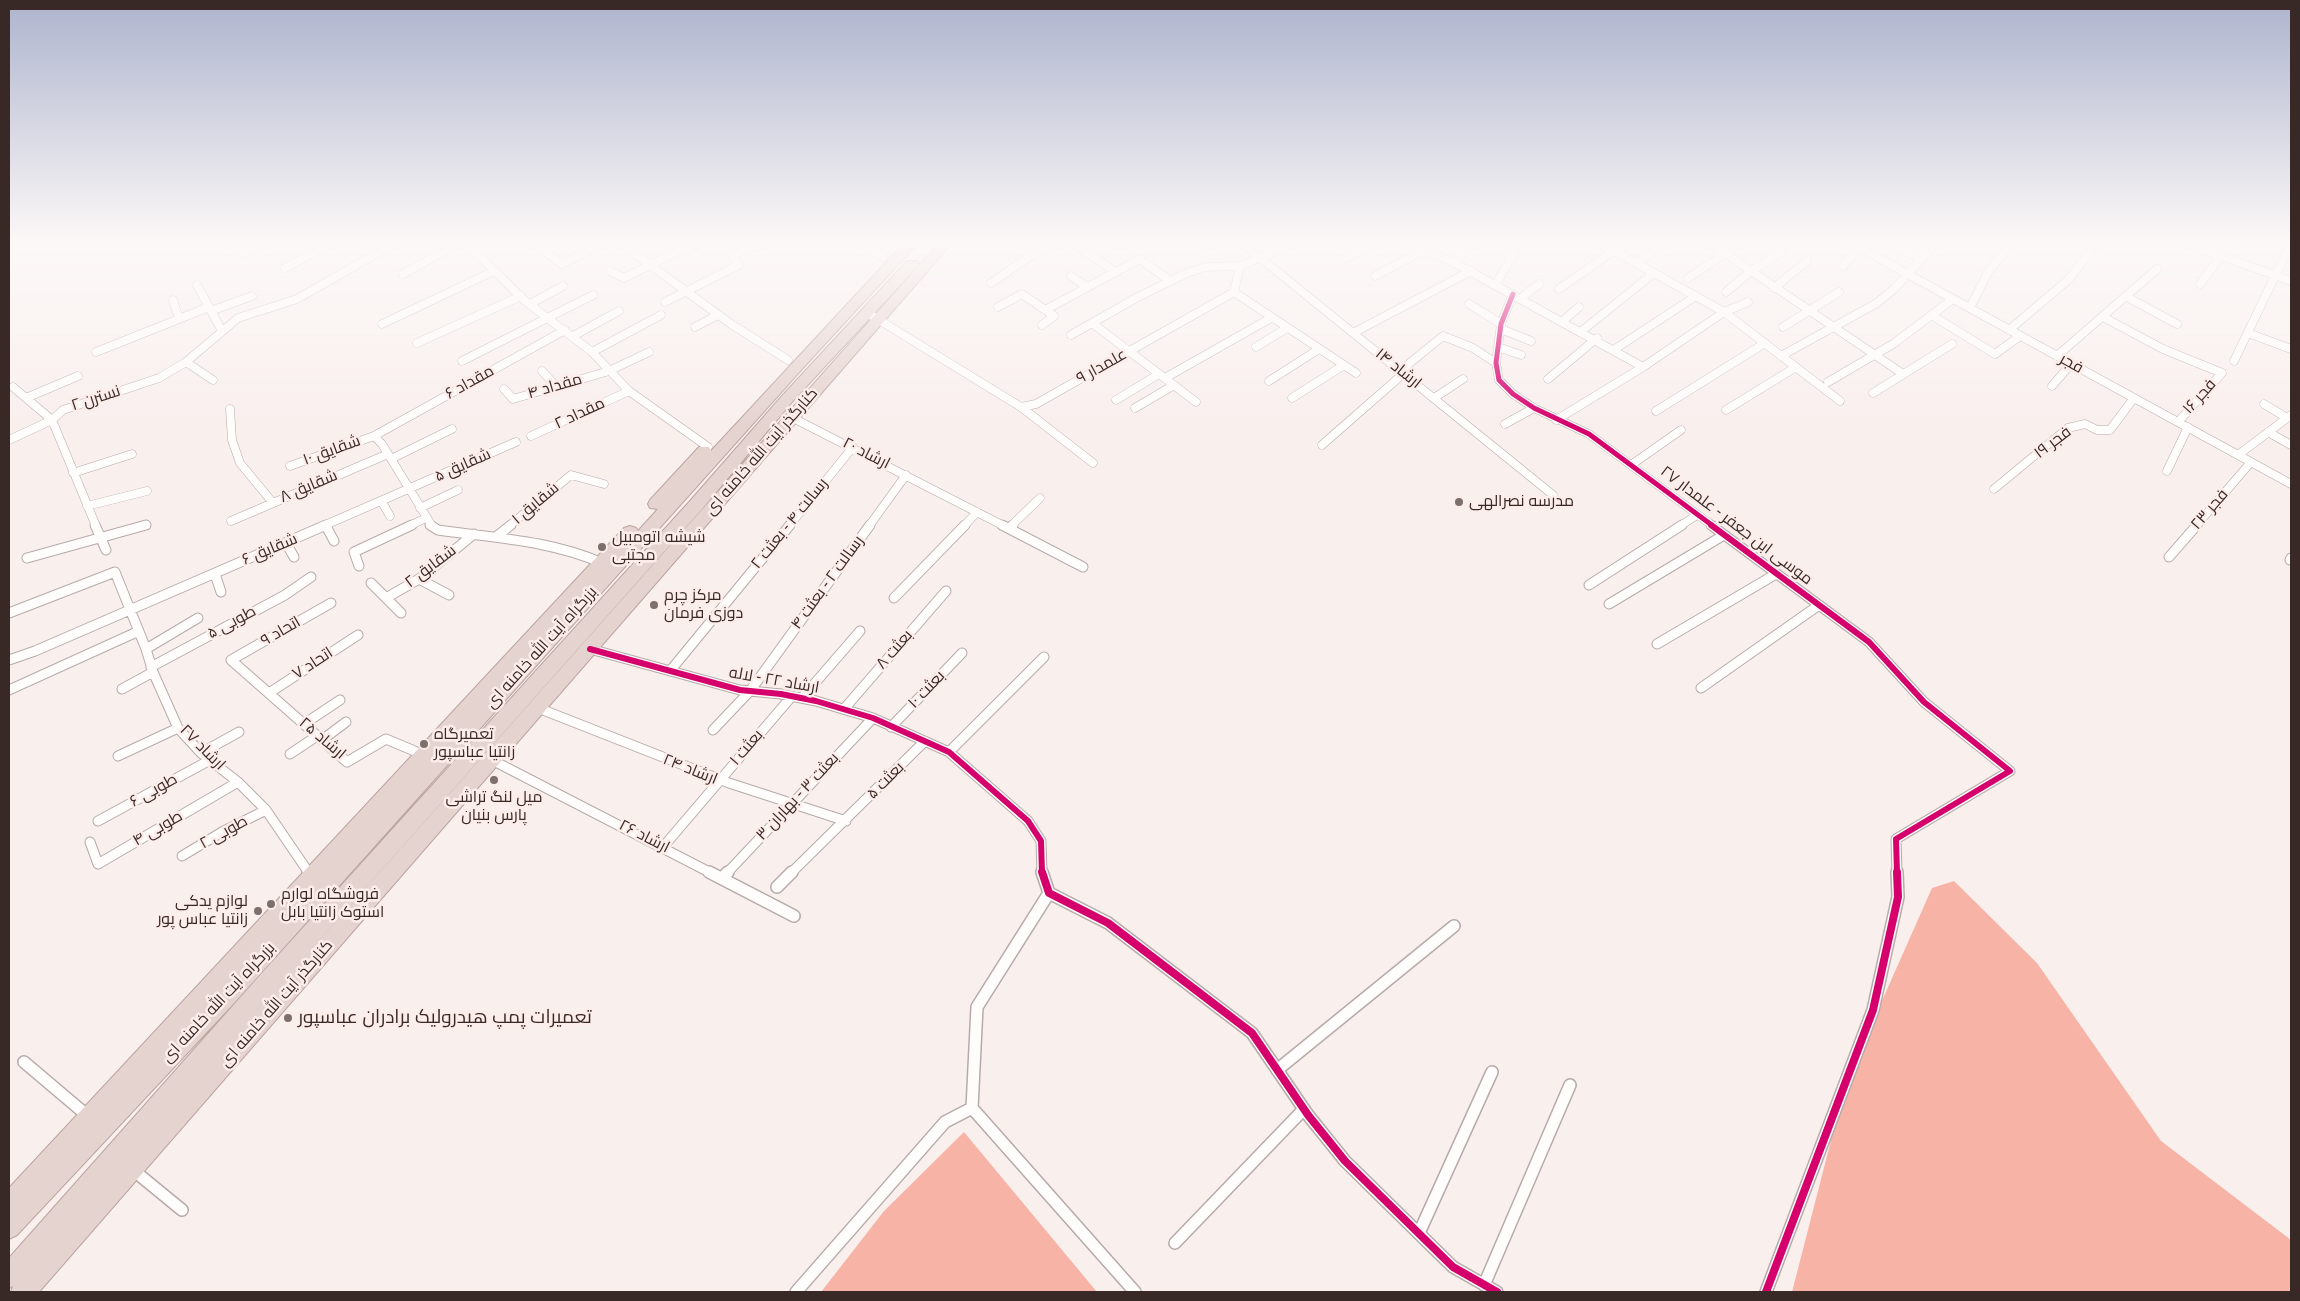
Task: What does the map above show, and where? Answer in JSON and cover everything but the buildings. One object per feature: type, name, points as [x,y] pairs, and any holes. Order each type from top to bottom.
[{"type":"highway","name":"بزرگراه آیت الله خامنه ای","points":[[563,616],[847,304]]},
{"type":"highway","points":[[872,316],[882,304]]},
{"type":"highway","name":"کنارگذر آیت الله خامنه ای","points":[[23,1292],[64,1231],[132,1169],[158,1122],[290,990],[585,655],[689,524],[793,418],[812,383],[884,304]]},
{"type":"highway","points":[[9,1228],[75,1147],[220,988],[311,876],[424,755],[470,717],[563,616],[602,563],[713,450],[788,360],[824,328]]},
{"type":"highway","name":"بزرگراه آیت الله خامنه ای","points":[[64,1231],[158,1122],[269,980],[561,655],[689,524],[812,383]]},
{"type":"highway","points":[[561,655],[585,655]]},
{"type":"highway","name":"بزرگراه آیت الله خامنه ای","points":[[220,988],[470,717]]},
{"type":"highway","points":[[269,980],[290,990]]},
{"type":"highway","points":[[9,1205],[75,1147],[90,1117],[129,1087]]},
{"type":"highway","points":[[9,1276],[64,1231]]},
{"type":"street","points":[[174,304],[179,319]]},
{"type":"street","points":[[207,304],[222,331]]},
{"type":"street","points":[[96,352],[179,319],[227,304]]},
{"type":"street","points":[[213,380],[186,362],[238,318],[282,304]]},
{"type":"street","points":[[382,324],[424,304]]},
{"type":"street","points":[[417,343],[501,304]]},
{"type":"street","points":[[530,304],[592,352],[630,391],[713,450]]},
{"type":"street","points":[[462,361],[576,304]]},
{"type":"street","points":[[703,304],[788,360]]},
{"type":"street","points":[[998,307],[1004,304]]},
{"type":"street","points":[[1036,304],[1054,316],[1042,325]]},
{"type":"street","points":[[1045,310],[1056,304]]},
{"type":"street","points":[[1072,335],[1127,304]]},
{"type":"street","name":"علمدار ۹","points":[[1021,407],[1036,404],[1214,304]]},
{"type":"street","points":[[1251,304],[1356,373]]},
{"type":"street","name":"ارشاد ۱۴","points":[[1317,304],[1554,495]]},
{"type":"street","points":[[1353,333],[1409,304]]},
{"type":"street","points":[[1469,304],[1501,327],[1531,341]]},
{"type":"street","name":"موسی ابن جعفر - علمدار ۲۷","points":[[1513,304],[1501,327],[1496,363],[1499,380],[1513,394],[1556,420],[1589,434],[1869,642],[1924,702],[2010,771]]},
{"type":"street","points":[[1532,304],[1583,330],[1643,366]]},
{"type":"street","points":[[1583,330],[1616,304]]},
{"type":"street","points":[[1615,349],[1684,304]]},
{"type":"street","points":[[1709,304],[1724,312],[1840,401]]},
{"type":"street","points":[[1556,420],[1643,366],[1724,312],[1744,304]]},
{"type":"street","points":[[1798,304],[1903,374]]},
{"type":"street","points":[[1783,327],[1821,304]]},
{"type":"street","points":[[1781,356],[1876,304]]},
{"type":"street","points":[[1828,382],[1876,356],[1947,304]]},
{"type":"street","name":"فجر","points":[[1962,304],[2291,484]]},
{"type":"street","points":[[1970,308],[1972,304]]},
{"type":"street","points":[[2009,330],[2040,304]]},
{"type":"street","points":[[2057,356],[2120,304]]},
{"type":"street","points":[[2138,304],[2177,324]]},
{"type":"street","points":[[2234,362],[2262,304]]},
{"type":"street","points":[[1564,320],[1579,307]]},
{"type":"street","points":[[573,336],[619,311]]},
{"type":"street","points":[[592,352],[661,315]]},
{"type":"street","points":[[695,328],[718,315]]},
{"type":"street","points":[[872,316],[1021,407],[1093,463]]},
{"type":"street","points":[[1933,316],[1995,354],[2020,336]]},
{"type":"street","name":"فجر ۱۶","points":[[2103,317],[2163,349],[2222,373],[2178,422]]},
{"type":"street","points":[[1116,400],[1271,318]]},
{"type":"street","points":[[1092,323],[1196,402]]},
{"type":"street","points":[[1256,347],[1287,328]]},
{"type":"street","name":"مقداد ۶","points":[[374,436],[565,330]]},
{"type":"street","points":[[2248,333],[2291,349]]},
{"type":"street","points":[[1322,445],[1443,336],[1473,348],[1496,363]]},
{"type":"street","points":[[1548,380],[1597,338]]},
{"type":"street","points":[[1656,411],[1765,343]]},
{"type":"street","points":[[1873,393],[1952,344]]},
{"type":"street","points":[[1498,347],[1521,355]]},
{"type":"street","points":[[1269,381],[1319,349]]},
{"type":"street","name":"مقداد ۴","points":[[504,389],[513,399],[609,371],[649,352]]},
{"type":"street","name":"نسترن ۲","points":[[9,440],[52,420],[63,410],[159,378],[186,362]]},
{"type":"street","points":[[2052,386],[2071,364]]},
{"type":"street","points":[[1292,398],[1344,365]]},
{"type":"street","points":[[1726,410],[1796,367]]},
{"type":"street","points":[[542,371],[556,386]]},
{"type":"street","points":[[26,398],[78,376]]},
{"type":"street","points":[[1434,398],[1463,379]]},
{"type":"street","points":[[1135,408],[1174,385]]},
{"type":"street","points":[[13,387],[52,420],[106,550]]},
{"type":"street","name":"مقداد ۲","points":[[531,436],[630,391]]},
{"type":"street","name":"فجر ۱۹","points":[[1994,489],[2068,428],[2085,424],[2097,430],[2110,430],[2134,398]]},
{"type":"street","points":[[2238,455],[2289,416],[2264,404]]},
{"type":"street","points":[[1505,424],[1534,408]]},
{"type":"street","points":[[230,409],[232,440],[240,463],[273,503]]},
{"type":"street","name":"ارشاد ۲۰","points":[[793,418],[853,447],[1083,567]]},
{"type":"street","points":[[2166,471],[2188,427]]},
{"type":"street","points":[[389,456],[452,429]]},
{"type":"street","points":[[1631,465],[1681,430]]},
{"type":"street","points":[[2268,432],[2291,446]]},
{"type":"street","points":[[374,436],[389,456],[429,524],[438,530],[497,536],[560,546],[582,553],[602,563]]},
{"type":"street","name":"شقایق ۱۰","points":[[290,466],[374,436]]},
{"type":"street","name":"شقایق ۵","points":[[410,490],[516,442]]},
{"type":"street","name":"رسالت ۴ - بعثت ۲","points":[[670,671],[853,447]]},
{"type":"street","points":[[73,473],[132,454]]},
{"type":"street","name":"شقایق ۸","points":[[231,521],[389,456]]},
{"type":"street","name":"فجر ۲۳","points":[[2169,558],[2251,462]]},
{"type":"street","name":"شقایق ۱","points":[[497,536],[571,475],[604,484]]},
{"type":"street","name":"رسالت ۲ - بعثت ۴","points":[[713,730],[750,691],[906,475]]},
{"type":"street","name":"شقایق ۶","points":[[9,660],[35,651],[410,490]]},
{"type":"street","points":[[420,508],[458,490]]},
{"type":"street","points":[[87,506],[147,491]]},
{"type":"street","points":[[1010,528],[1040,498]]},
{"type":"street","points":[[382,502],[390,516]]},
{"type":"street","points":[[894,598],[977,512]]},
{"type":"street","points":[[1589,585],[1697,515]]},
{"type":"street","points":[[359,566],[354,552],[426,518]]},
{"type":"street","points":[[27,558],[146,525]]},
{"type":"street","points":[[326,526],[334,541]]},
{"type":"street","name":"شقایق ۲","points":[[386,598],[419,579],[474,534]]},
{"type":"street","points":[[1609,604],[1724,535]]},
{"type":"street","points":[[286,543],[294,556]]},
{"type":"street","name":"ارشاد ۲۷","points":[[9,613],[115,572],[146,649],[152,670],[178,728],[202,753],[238,782],[266,810],[311,876]]},
{"type":"street","points":[[215,574],[221,592]]},
{"type":"street","points":[[1657,644],[1776,574]]},
{"type":"street","name":"طوبی ۵","points":[[122,688],[285,595],[312,577]]},
{"type":"street","points":[[419,579],[449,595]]},
{"type":"street","points":[[371,583],[401,614]]},
{"type":"street","name":"بعثت ۸","points":[[844,710],[946,591]]},
{"type":"street","name":"اتحاد ۹","points":[[231,660],[331,603]]},
{"type":"street","points":[[1701,688],[1819,605]]},
{"type":"street","points":[[146,649],[198,618]]},
{"type":"street","points":[[9,690],[139,631]]},
{"type":"street","points":[[802,698],[860,631]]},
{"type":"street","name":"اتحاد ۷","points":[[269,693],[358,635]]},
{"type":"street","name":"بعثت ۱۰","points":[[891,727],[962,653]]},
{"type":"street","name":"ارشاد ۲۲ - لاله","points":[[585,655],[670,671],[740,690],[802,698],[874,718],[949,752],[1028,821],[1041,841],[1042,877],[1049,893]]},
{"type":"street","points":[[949,752],[1044,657]]},
{"type":"street","name":"ارشاد ۲۵","points":[[231,660],[347,762],[386,739],[424,755]]},
{"type":"street","name":"بعثت ۱","points":[[663,847],[792,696]]},
{"type":"street","points":[[304,724],[340,700]]},
{"type":"street","name":"ارشاد ۲۴","points":[[538,708],[718,781],[789,806],[846,821]]},
{"type":"street","name":"بعثت ۳ - بهاران ۳","points":[[723,877],[874,718]]},
{"type":"street","points":[[290,754],[346,722]]},
{"type":"street","points":[[118,756],[178,728]]},
{"type":"street","points":[[202,753],[239,732]]},
{"type":"street","name":"بعثت ۵","points":[[777,887],[925,741]]},
{"type":"street","name":"طوبی ۶","points":[[98,822],[210,760]]},
{"type":"street","name":"ارشاد ۲۶","points":[[492,760],[723,877],[794,916]]},
{"type":"street","points":[[1766,1292],[1873,1010],[1898,897],[1896,839],[2010,771]]},
{"type":"street","name":"طوبی ۴","points":[[90,842],[98,864],[238,782]]},
{"type":"street","name":"طوبی ۲","points":[[182,856],[222,832],[266,810]]},
{"type":"street","points":[[1135,1292],[972,1108],[977,1007],[1049,893],[1108,923],[1252,1032],[1304,1109],[1345,1161],[1454,1267],[1497,1292]]},
{"type":"street","points":[[1277,1070],[1454,926]]},
{"type":"street","points":[[24,1062],[90,1117]]},
{"type":"street","points":[[1419,1233],[1492,1072]]},
{"type":"street","points":[[1484,1285],[1570,1085]]},
{"type":"street","points":[[796,1292],[945,1122],[972,1108]]},
{"type":"street","points":[[1175,1243],[1304,1109]]},
{"type":"street","points":[[132,1169],[182,1210]]},
{"type":"shaded area","points":[[1954,881],[2037,963],[2161,1141],[2291,1240],[2291,1292],[1792,1292],[1846,1082],[1932,888]]},
{"type":"shaded area","points":[[964,1132],[1097,1292],[821,1292],[884,1211]]},
{"type":"cycle path","points":[[1509,304],[1501,324],[1496,363],[1499,380],[1513,394],[1534,408],[1589,434],[1869,642],[1924,702],[2010,771],[1896,839],[1898,897],[1873,1010],[1766,1292]]},
{"type":"cycle path","points":[[590,649],[740,690],[781,694],[816,701],[873,718],[949,752],[1028,821],[1041,841],[1042,877],[1049,893],[1108,923],[1252,1033],[1308,1115],[1345,1161],[1453,1267],[1497,1292]]},
{"type":"place","name":"مدرسه نصرالهی","points":[[1459,502]]},
{"type":"place","name":"شیشه اتومبیل مجتبی","points":[[602,547]]},
{"type":"place","name":"مرکز چرم دوزی فرمان","points":[[654,605]]},
{"type":"place","name":"تعمیرگاه زانتیا عباسپور","points":[[424,744]]},
{"type":"place","name":"میل لنگ تراشی پارس بنیان","points":[[494,780]]},
{"type":"place","name":"فروشگاه لوارم استوک زانتیا بابل","points":[[271,904]]},
{"type":"place","name":"لوازم یدکی زانتیا عباس پور","points":[[258,911]]},
{"type":"place","name":"تعمیرات پمپ هیدرولیک برادران عباسپور","points":[[288,1018]]}]
